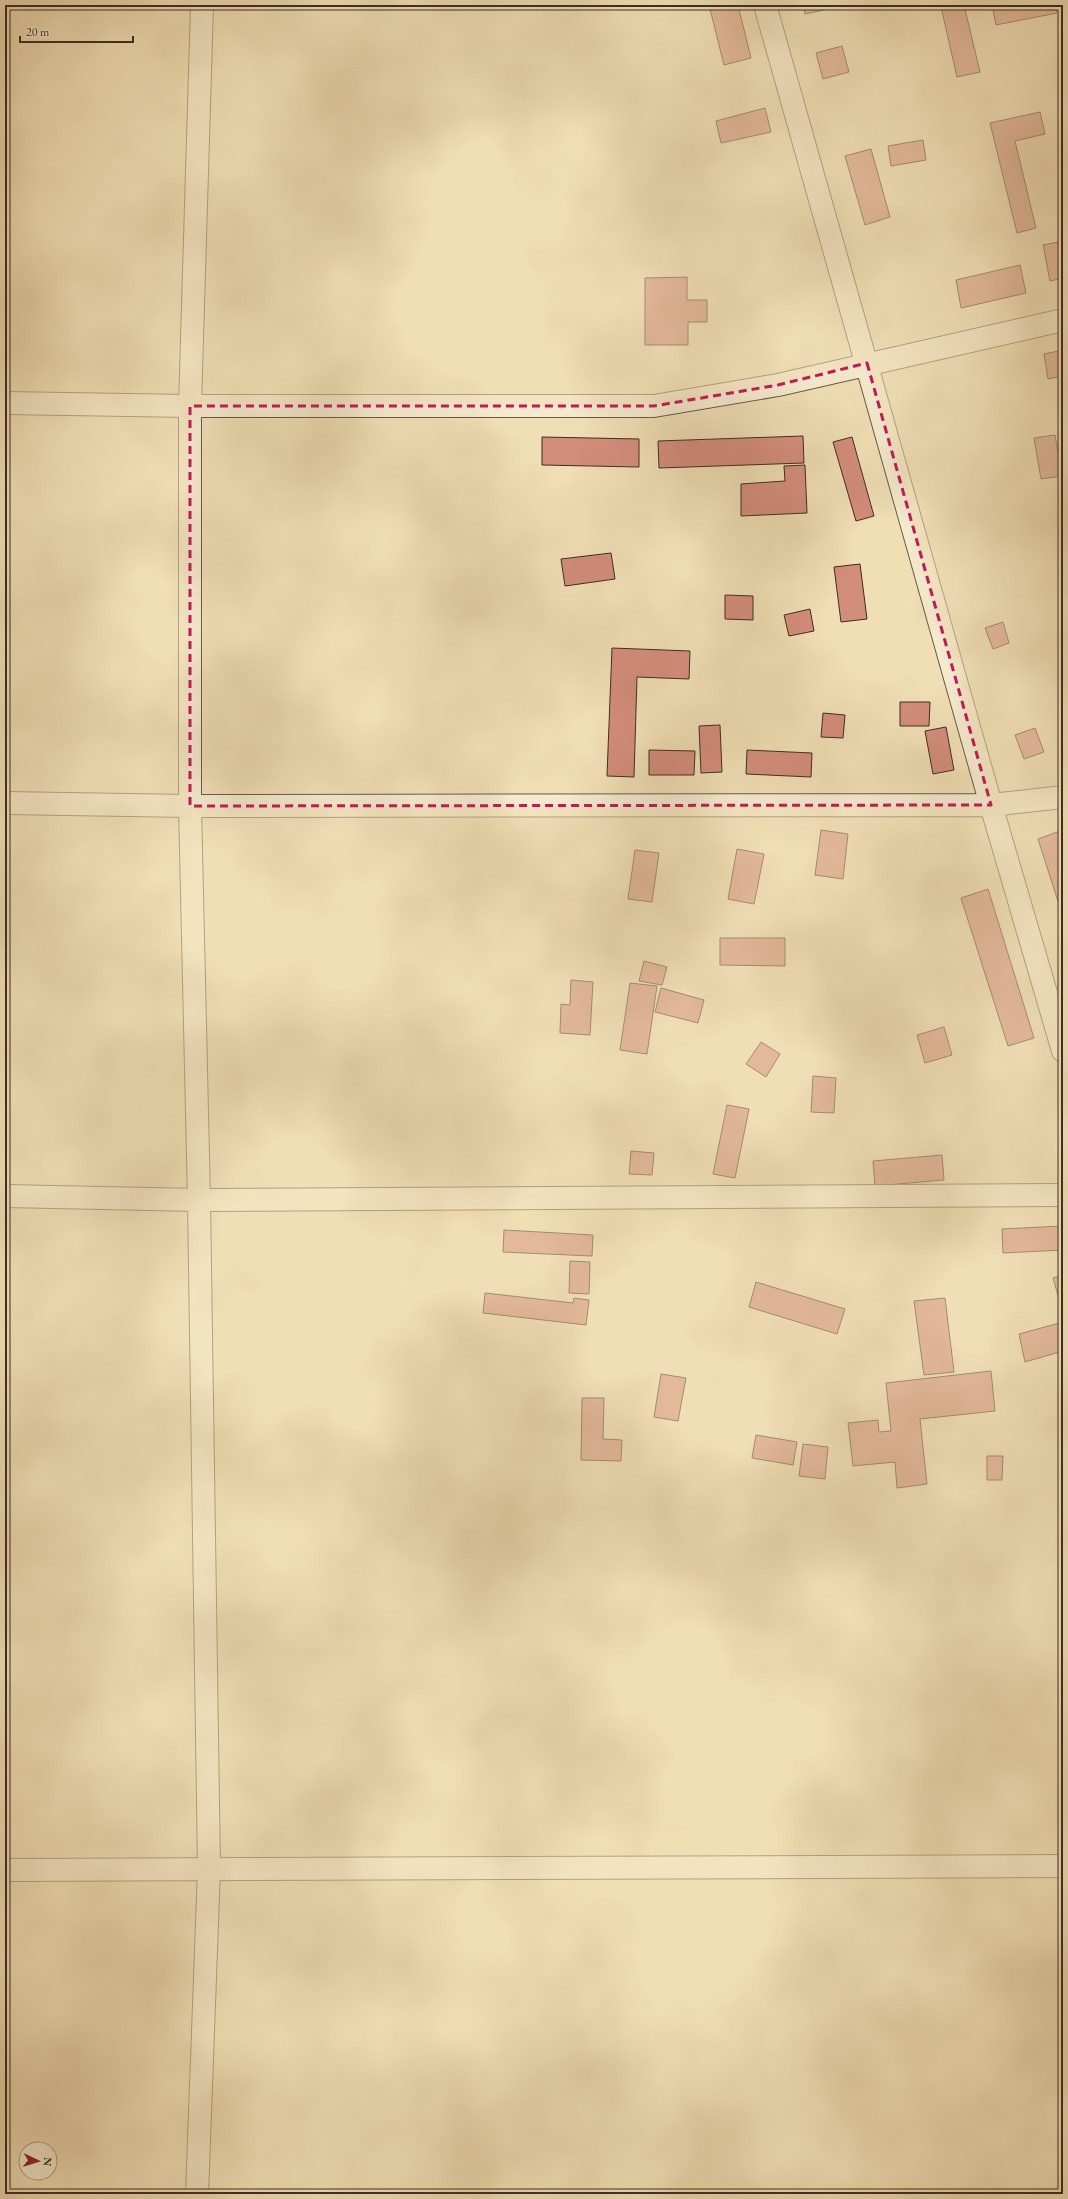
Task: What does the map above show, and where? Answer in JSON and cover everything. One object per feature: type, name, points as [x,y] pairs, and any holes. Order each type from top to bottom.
[{"type":"street","points":[[197,2194],[209,1869],[199,1200],[190,806],[190,406],[202,5]]},
{"type":"street","points":[[765,5],[991,805],[1063,1051]]},
{"type":"street","points":[[5,403],[190,406],[654,406],[778,385],[867,363],[1063,320]]},
{"type":"street","points":[[5,803],[190,806],[991,805],[1063,797]]},
{"type":"street","points":[[5,1196],[199,1200],[1063,1195]]},
{"type":"street","points":[[5,1870],[1063,1866]]},
{"type":"highlighted area","points":[[867,363],[991,805],[190,806],[190,406],[654,406],[778,385]]},
{"type":"building","points":[[709,5],[738,5],[751,58],[724,65]]},
{"type":"building","points":[[803,5],[847,5],[805,14]]},
{"type":"building","points":[[949,5],[964,5],[980,72],[957,77],[941,7]]},
{"type":"building","points":[[992,5],[1056,5],[1057,13],[996,25]]},
{"type":"building","points":[[842,46],[849,72],[823,79],[816,53]]},
{"type":"building","points":[[765,108],[771,132],[721,143],[716,121]]},
{"type":"building","points":[[1040,112],[1045,134],[1015,141],[1036,228],[1017,233],[990,123]]},
{"type":"building","points":[[923,140],[926,160],[891,166],[888,146]]},
{"type":"building","points":[[871,149],[890,217],[865,225],[845,156]]},
{"type":"building","points":[[1063,241],[1063,278],[1050,281],[1043,245]]},
{"type":"building","points":[[1020,265],[1026,293],[961,308],[956,280]]},
{"type":"building","points":[[687,277],[687,300],[707,300],[707,322],[688,322],[688,345],[645,345],[645,278]]},
{"type":"building","points":[[1063,350],[1063,376],[1048,379],[1044,354]]},
{"type":"building","points":[[1055,435],[1062,476],[1041,479],[1034,438]]},
{"type":"building","points":[[803,436],[804,463],[659,468],[658,441]]},
{"type":"building","points":[[542,437],[639,439],[639,467],[542,465]]},
{"type":"building","points":[[852,437],[874,516],[856,521],[833,442]]},
{"type":"building","points":[[805,465],[807,513],[741,516],[741,484],[785,481],[784,466]]},
{"type":"building","points":[[611,553],[615,579],[565,586],[561,559]]},
{"type":"building","points":[[860,564],[867,619],[841,622],[834,567]]},
{"type":"building","points":[[725,595],[753,596],[753,620],[725,619]]},
{"type":"building","points":[[810,609],[814,631],[789,636],[784,615]]},
{"type":"building","points":[[1003,622],[1009,643],[993,649],[985,628]]},
{"type":"building","points":[[612,648],[690,651],[689,679],[637,677],[634,777],[607,776]]},
{"type":"building","points":[[900,702],[930,702],[929,726],[900,726]]},
{"type":"building","points":[[823,713],[845,715],[843,738],[821,737]]},
{"type":"building","points":[[720,725],[722,772],[701,773],[699,726]]},
{"type":"building","points":[[946,727],[954,770],[933,774],[925,731]]},
{"type":"building","points":[[1035,728],[1044,752],[1024,759],[1015,735]]},
{"type":"building","points":[[649,750],[695,751],[694,775],[649,775]]},
{"type":"building","points":[[747,750],[812,753],[811,777],[746,774]]},
{"type":"building","points":[[821,830],[848,834],[843,879],[815,875]]},
{"type":"building","points":[[1060,831],[1063,840],[1063,917],[1038,839]]},
{"type":"building","points":[[737,849],[764,854],[754,904],[728,899]]},
{"type":"building","points":[[635,850],[659,853],[652,902],[628,899]]},
{"type":"building","points":[[988,889],[1034,1038],[1008,1046],[961,898]]},
{"type":"building","points":[[720,938],[785,938],[785,966],[720,965]]},
{"type":"building","points":[[644,961],[667,967],[662,985],[639,981]]},
{"type":"building","points":[[571,980],[593,982],[590,1035],[560,1033],[561,1004],[570,1005]]},
{"type":"building","points":[[630,983],[657,986],[647,1054],[620,1050]]},
{"type":"building","points":[[661,988],[704,1000],[698,1023],[655,1012]]},
{"type":"building","points":[[944,1027],[952,1055],[925,1063],[917,1035]]},
{"type":"building","points":[[761,1042],[780,1054],[766,1077],[746,1064]]},
{"type":"building","points":[[813,1076],[836,1078],[834,1113],[811,1112]]},
{"type":"building","points":[[727,1105],[749,1109],[735,1178],[713,1174]]},
{"type":"building","points":[[631,1151],[654,1153],[652,1175],[629,1174]]},
{"type":"building","points":[[942,1155],[944,1180],[875,1186],[873,1161]]},
{"type":"building","points":[[1063,1226],[1063,1250],[1003,1253],[1002,1229]]},
{"type":"building","points":[[504,1230],[593,1235],[592,1256],[503,1252]]},
{"type":"building","points":[[570,1261],[590,1262],[589,1294],[569,1293]]},
{"type":"building","points":[[1063,1275],[1063,1313],[1053,1278]]},
{"type":"building","points":[[756,1282],[845,1309],[837,1334],[749,1307]]},
{"type":"building","points":[[485,1293],[573,1303],[574,1298],[589,1300],[586,1325],[483,1313]]},
{"type":"building","points":[[945,1298],[954,1372],[924,1375],[914,1301]]},
{"type":"building","points":[[1063,1322],[1063,1351],[1025,1362],[1019,1334]]},
{"type":"building","points":[[991,1371],[995,1411],[920,1419],[927,1484],[897,1488],[895,1462],[853,1466],[848,1423],[878,1420],[879,1432],[891,1431],[886,1383]]},
{"type":"building","points":[[661,1374],[686,1378],[678,1421],[654,1417]]},
{"type":"building","points":[[582,1398],[604,1398],[603,1439],[622,1440],[621,1461],[581,1460]]},
{"type":"building","points":[[756,1435],[797,1442],[793,1465],[752,1458]]},
{"type":"building","points":[[803,1444],[828,1447],[825,1479],[799,1476]]},
{"type":"building","points":[[987,1456],[1003,1456],[1002,1480],[987,1480]]}]
